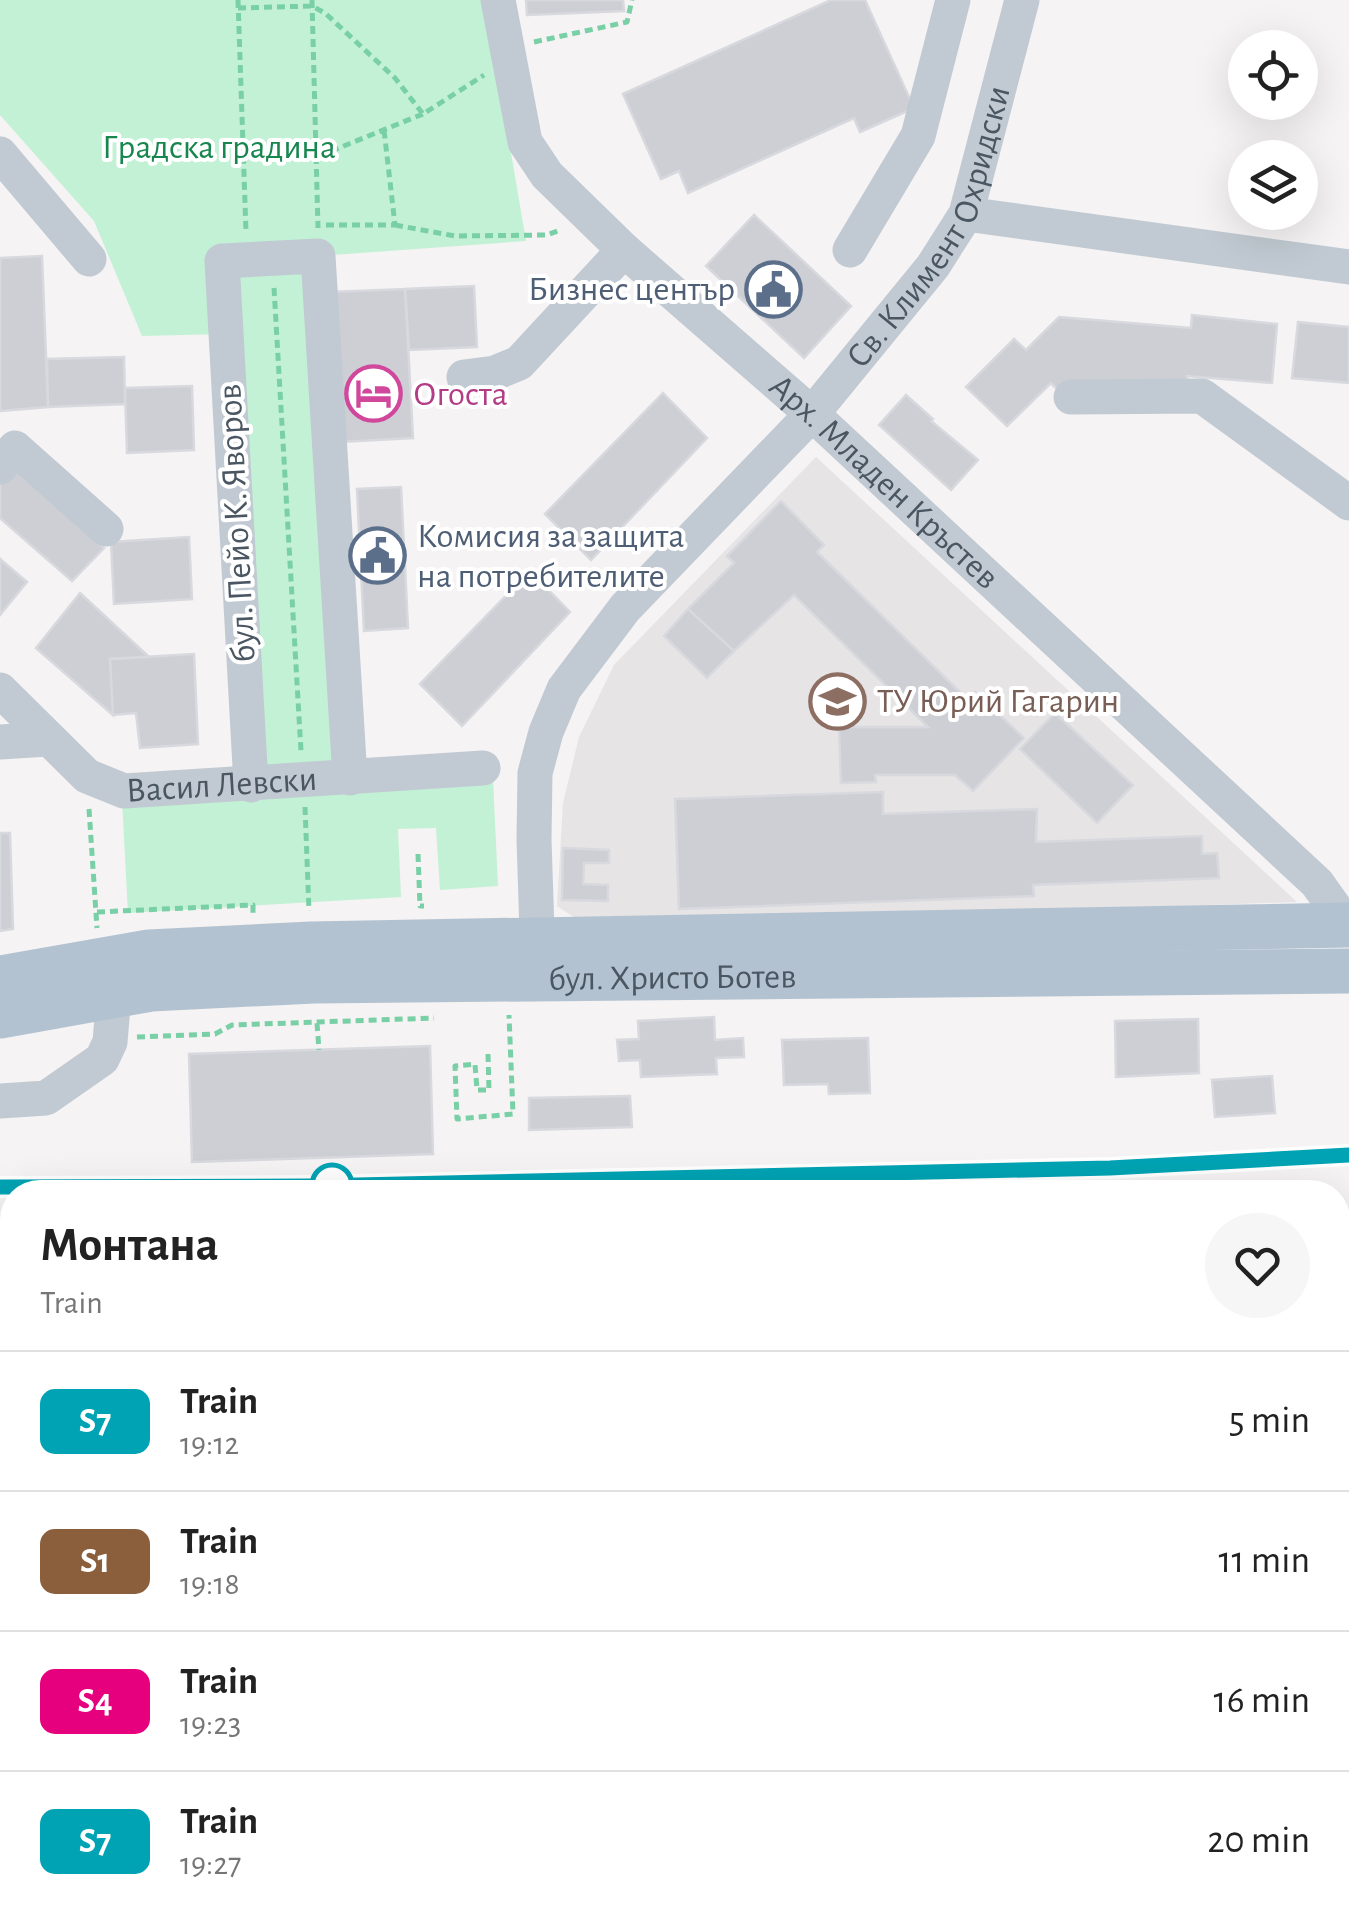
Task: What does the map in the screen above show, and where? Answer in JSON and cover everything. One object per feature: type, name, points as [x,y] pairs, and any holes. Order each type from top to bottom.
[{"type":"main road","name":"бул. Христо Ботев","points":[[0,1016],[114,994],[314,980],[538,957],[1348,925]]},
{"type":"main road","name":"бул. Христо Ботев","points":[[0,978],[149,952],[311,944],[538,957],[1349,971]]},
{"type":"street","name":"Арх. Младен Кръстев","points":[[498,0],[525,142],[547,175],[624,250],[812,414],[1317,883],[1348,925]]},
{"type":"street","points":[[850,250],[918,136],[953,0]]},
{"type":"street","name":"Св. Климент Охридски","points":[[538,957],[535,773],[564,689],[626,608],[812,414],[933,266],[966,214],[1022,0]]},
{"type":"street","points":[[0,154],[89,259]]},
{"type":"street","points":[[966,214],[1349,267]]},
{"type":"street","points":[[247,260],[318,240],[350,778]]},
{"type":"street","points":[[464,377],[494,373],[519,363],[624,250]]},
{"type":"street","name":"бул. Пейо К. Яворов","points":[[247,260],[251,784]]},
{"type":"street","points":[[1071,396],[1202,396],[1349,503]]},
{"type":"street","points":[[0,467],[16,448],[106,529]]},
{"type":"street","name":"Васил Левски","points":[[0,690],[86,776],[124,791],[483,768]]},
{"type":"street","points":[[0,742],[48,739]]},
{"type":"street","points":[[0,1100],[46,1098],[102,1059],[110,1042],[114,994]]},
{"type":"path","points":[[318,156],[423,114],[509,59],[524,44],[627,22],[632,0]]},
{"type":"path","points":[[311,944],[303,781],[247,260],[238,4],[312,3],[394,78],[423,114]]},
{"type":"path","points":[[312,3],[318,240],[395,225],[455,236],[547,234],[592,218]]},
{"type":"path","points":[[384,130],[395,225]]},
{"type":"path","points":[[86,776],[97,937]]},
{"type":"path","points":[[418,854],[420,906],[436,906]]},
{"type":"path","points":[[96,912],[217,907]]},
{"type":"path","points":[[488,1054],[489,1090],[477,1090],[476,1064],[455,1066],[458,1119],[513,1114],[509,1015]]},
{"type":"path","points":[[141,1037],[216,1034]]},
{"type":"shaded area","name":"ТУ Юрий Гагарин","points":[[816,457],[1297,902],[587,926],[557,906],[563,803],[579,737],[614,665]]},
{"type":"green space","name":"Градска градина","points":[[0,0],[485,0],[526,241],[318,256],[340,770],[260,774],[225,334],[142,336],[94,221],[0,115]]},
{"type":"green space","points":[[493,779],[498,886],[440,890],[436,828],[398,829],[401,897],[128,913],[122,800]]},
{"type":"building","points":[[526,0],[623,0],[624,11],[527,15]]},
{"type":"building","points":[[831,0],[865,0],[914,108],[860,132],[854,118],[688,193],[679,171],[661,179],[623,94]]},
{"type":"building","points":[[754,215],[851,306],[804,358],[706,266]]},
{"type":"building","points":[[42,256],[48,407],[0,411],[0,258]]},
{"type":"building","points":[[474,286],[477,347],[409,350],[405,289]]},
{"type":"building","name":"Огоста","points":[[405,289],[413,438],[340,442],[332,292]]},
{"type":"building","points":[[1192,315],[1277,324],[1272,383],[1187,376],[1187,390],[1061,393],[1051,383],[1007,426],[966,387],[1014,339],[1026,350],[1059,317],[1191,328]]},
{"type":"building","points":[[1298,322],[1349,327],[1349,383],[1292,378]]},
{"type":"building","points":[[124,357],[125,404],[48,407],[47,359]]},
{"type":"building","points":[[192,386],[194,450],[127,453],[125,388]]},
{"type":"building","points":[[663,393],[707,438],[591,560],[545,514]]},
{"type":"building","points":[[906,395],[978,460],[951,490],[879,425]]},
{"type":"building","points":[[14,468],[104,548],[72,581],[0,518],[0,483]]},
{"type":"building","points":[[401,487],[408,628],[364,631],[357,489]]},
{"type":"building","points":[[781,501],[824,545],[817,552],[969,701],[975,692],[1024,738],[973,791],[955,775],[875,775],[876,782],[841,783],[839,727],[928,727],[794,595],[734,651],[688,609],[734,563],[727,556]]},
{"type":"building","points":[[189,537],[192,599],[114,604],[111,542]]},
{"type":"building","points":[[0,559],[27,582],[0,615]]},
{"type":"building","points":[[530,571],[570,612],[462,726],[420,684]]},
{"type":"building","points":[[80,593],[149,657],[110,659],[113,715],[36,648]]},
{"type":"building","points":[[688,609],[734,651],[707,678],[664,636]]},
{"type":"building","points":[[194,654],[198,744],[140,748],[136,713],[113,715],[110,659]]},
{"type":"building","points":[[1055,713],[1133,785],[1097,823],[1020,749]]},
{"type":"building","points":[[883,792],[883,814],[1037,809],[1036,842],[1202,836],[1202,854],[1217,853],[1219,878],[1033,885],[1034,896],[679,909],[675,799]]},
{"type":"building","points":[[0,833],[10,833],[13,929],[0,931]]},
{"type":"building","points":[[563,848],[609,850],[609,863],[584,863],[583,884],[608,885],[608,901],[562,900]]},
{"type":"building","points":[[714,1017],[715,1040],[743,1038],[744,1057],[716,1058],[717,1074],[641,1077],[640,1060],[619,1061],[617,1040],[639,1039],[638,1021]]},
{"type":"building","points":[[1198,1019],[1199,1073],[1116,1077],[1115,1021]]},
{"type":"building","points":[[868,1038],[870,1093],[829,1094],[828,1084],[784,1085],[782,1040]]},
{"type":"building","points":[[430,1046],[433,1154],[192,1162],[189,1054]]},
{"type":"building","points":[[1272,1076],[1275,1113],[1215,1117],[1212,1080]]},
{"type":"building","points":[[630,1096],[632,1127],[529,1130],[529,1098]]},
{"type":"railway","points":[[578,1180],[1150,1167],[1349,1156]]},
{"type":"train","name":"S7","points":[[579,1180],[1150,1167],[1349,1155]]},
{"type":"place","name":"Бизнес център","points":[[774,289]]},
{"type":"place","name":"Огоста","points":[[374,394]]},
{"type":"place","name":"Комисия за защита на потребителите","points":[[378,556]]},
{"type":"place","name":"ТУ Юрий Гагарин","points":[[838,701]]}]
